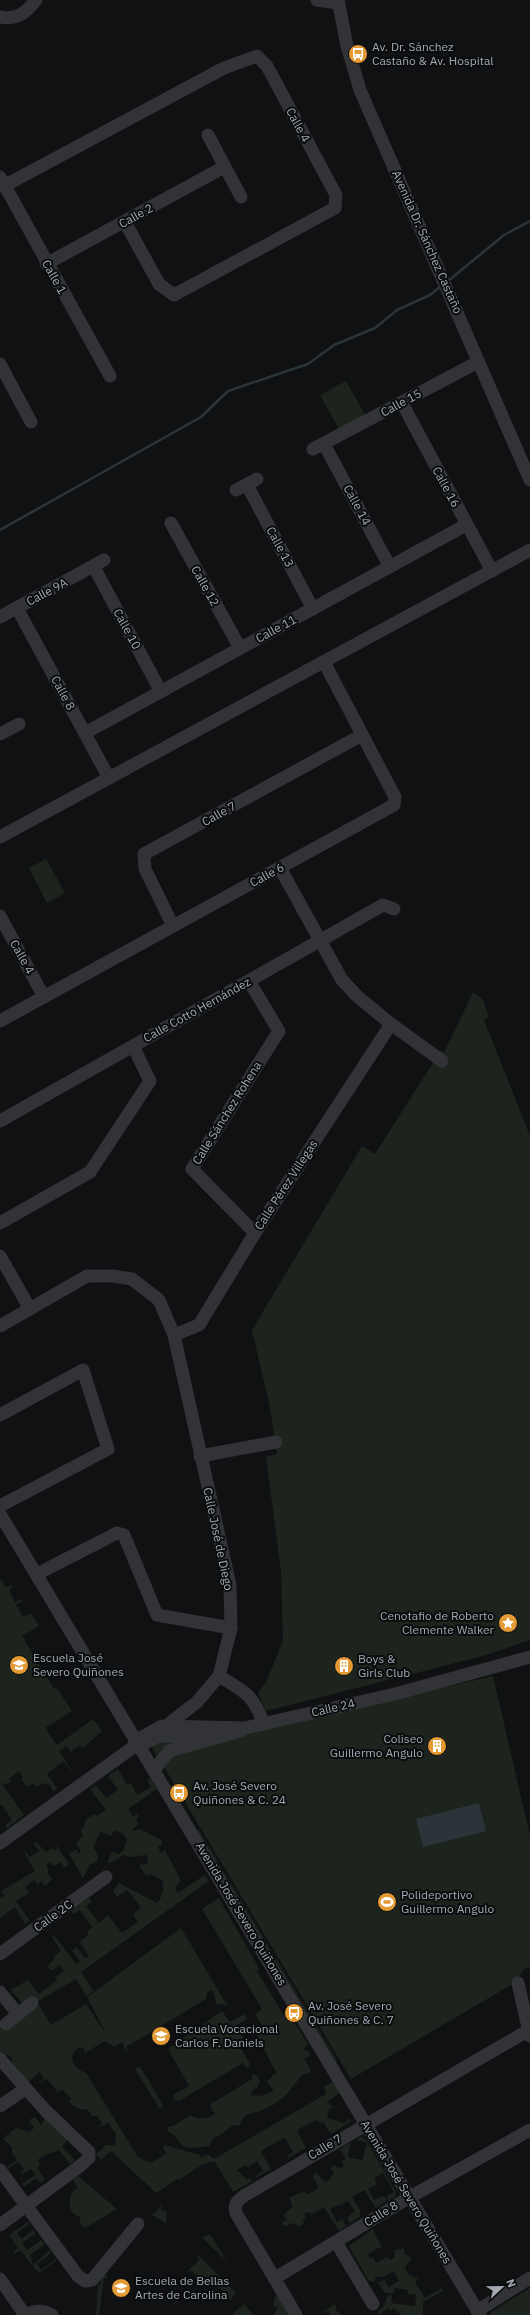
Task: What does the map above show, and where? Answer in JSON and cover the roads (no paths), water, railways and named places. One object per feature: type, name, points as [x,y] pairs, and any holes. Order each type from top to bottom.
[{"type":"street","points":[[0,17],[16,18],[28,11],[36,0]]},
{"type":"street","points":[[317,0],[338,1]]},
{"type":"street","name":"Avenida Dr. Sánchez Castaño","points":[[338,1],[347,46],[360,90],[530,480]]},
{"type":"street","name":"Calle 4","points":[[2,182],[224,68],[257,56],[267,66],[336,195],[335,208],[174,295],[159,284],[125,222]]},
{"type":"street","points":[[208,135],[241,197]]},
{"type":"street","name":"Calle 2","points":[[46,264],[224,167]]},
{"type":"street","name":"Calle 1","points":[[2,182],[46,264],[110,376]]},
{"type":"street","name":"Calle 15","points":[[318,446],[478,362]]},
{"type":"street","points":[[0,364],[5,386],[31,422]]},
{"type":"street","name":"Calle 16","points":[[402,403],[466,525],[492,570]]},
{"type":"street","name":"Calle 14","points":[[318,446],[390,566]]},
{"type":"street","name":"Calle 13","points":[[247,485],[313,609]]},
{"type":"street","name":"Calle 12","points":[[172,523],[240,648]]},
{"type":"street","name":"Calle 11","points":[[85,733],[466,525]]},
{"type":"street","points":[[0,837],[530,550]]},
{"type":"street","name":"Calle 9A","points":[[0,617],[99,564]]},
{"type":"street","name":"Calle 10","points":[[99,564],[161,692]]},
{"type":"street","name":"Calle 8","points":[[17,608],[109,778]]},
{"type":"street","name":"Calle 6","points":[[0,1021],[394,805],[395,797],[324,662]]},
{"type":"street","points":[[0,734],[19,724]]},
{"type":"street","name":"Calle 7","points":[[173,926],[145,869],[144,854],[362,735]]},
{"type":"street","points":[[280,868],[319,942],[342,980],[356,996],[391,1024],[442,1061]]},
{"type":"street","name":"Calle Cotto Hernández","points":[[0,1122],[383,905],[394,909]]},
{"type":"street","name":"Calle 4","points":[[0,916],[3,931],[44,997]]},
{"type":"street","name":"Calle Sánchez Rohena","points":[[249,981],[279,1031],[192,1169],[255,1233]]},
{"type":"street","name":"Calle Pérez Villegas","points":[[174,1335],[199,1325],[255,1233],[391,1024]]},
{"type":"street","points":[[0,1223],[90,1172],[150,1081],[133,1046]]},
{"type":"street","points":[[0,1256],[30,1309]]},
{"type":"street","name":"Calle José de Diego","points":[[0,1326],[87,1276],[113,1276],[132,1279],[159,1300],[174,1335],[230,1585],[232,1628],[218,1676],[197,1702],[170,1723]]},
{"type":"street","points":[[0,1415],[84,1370],[108,1449],[0,1506]]},
{"type":"street","points":[[200,1456],[276,1442]]},
{"type":"street","name":"Avenida José Severo Quiñones","points":[[0,1514],[478,2313]]},
{"type":"street","points":[[37,1574],[118,1533],[124,1535],[157,1615],[232,1628]]},
{"type":"street","name":"Calle 24","points":[[138,1743],[162,1726],[245,1728],[403,1692],[530,1657]]},
{"type":"street","points":[[218,1676],[248,1694],[256,1703],[264,1724]]},
{"type":"street","points":[[154,1770],[169,1751],[236,1733],[245,1728]]},
{"type":"street","points":[[0,1843],[138,1743],[159,1736],[213,1738]]},
{"type":"street","name":"Calle 2C","points":[[0,1954],[106,1877]]},
{"type":"street","points":[[518,1983],[529,2033]]},
{"type":"street","points":[[0,1992],[18,2014]]},
{"type":"street","points":[[6,2024],[32,2003]]},
{"type":"street","name":"Calle 7","points":[[296,2315],[236,2213],[235,2209],[237,2202],[247,2194],[365,2123],[529,2033]]},
{"type":"street","points":[[0,2059],[25,2089],[89,2152],[89,2158],[80,2166],[0,2225]]},
{"type":"street","points":[[0,2106],[25,2089]]},
{"type":"street","name":"Calle 8","points":[[275,2278],[410,2197],[530,2130]]},
{"type":"street","points":[[0,2170],[82,2279],[88,2281],[92,2280],[138,2224]]},
{"type":"street","points":[[336,2242],[373,2304]]},
{"type":"street","points":[[478,2313],[530,2278]]},
{"type":"street","points":[[0,2279],[25,2315],[33,2311],[42,2311],[52,2315]]},
{"type":"waterway","points":[[448,281],[504,235],[530,221]]},
{"type":"waterway","points":[[0,530],[201,417],[228,391],[308,364],[334,345],[375,328],[397,310],[430,295],[441,286]]},
{"type":"place","name":"Av. Dr. Sánchez Castaño & Av. Hospital","points":[[358,54]]},
{"type":"place","name":"Cenotafio de Roberto Clemente Walker","points":[[508,1623]]},
{"type":"place","name":"Escuela José Severo Quiñones","points":[[19,1665]]},
{"type":"place","name":"Boys & Girls Club","points":[[344,1666]]},
{"type":"place","name":"Coliseo Guillermo Angulo","points":[[437,1746]]},
{"type":"place","name":"Av. José Severo Quiñones & C. 24","points":[[179,1793]]},
{"type":"place","name":"Polideportivo Guillermo Angulo","points":[[387,1902]]},
{"type":"place","name":"Av. José Severo Quiñones & C. 7","points":[[294,2013]]},
{"type":"place","name":"Escuela Vocacional Carlos F. Daniels","points":[[161,2036]]},
{"type":"place","name":"Escuela de Bellas Artes de Carolina","points":[[121,2288]]}]
